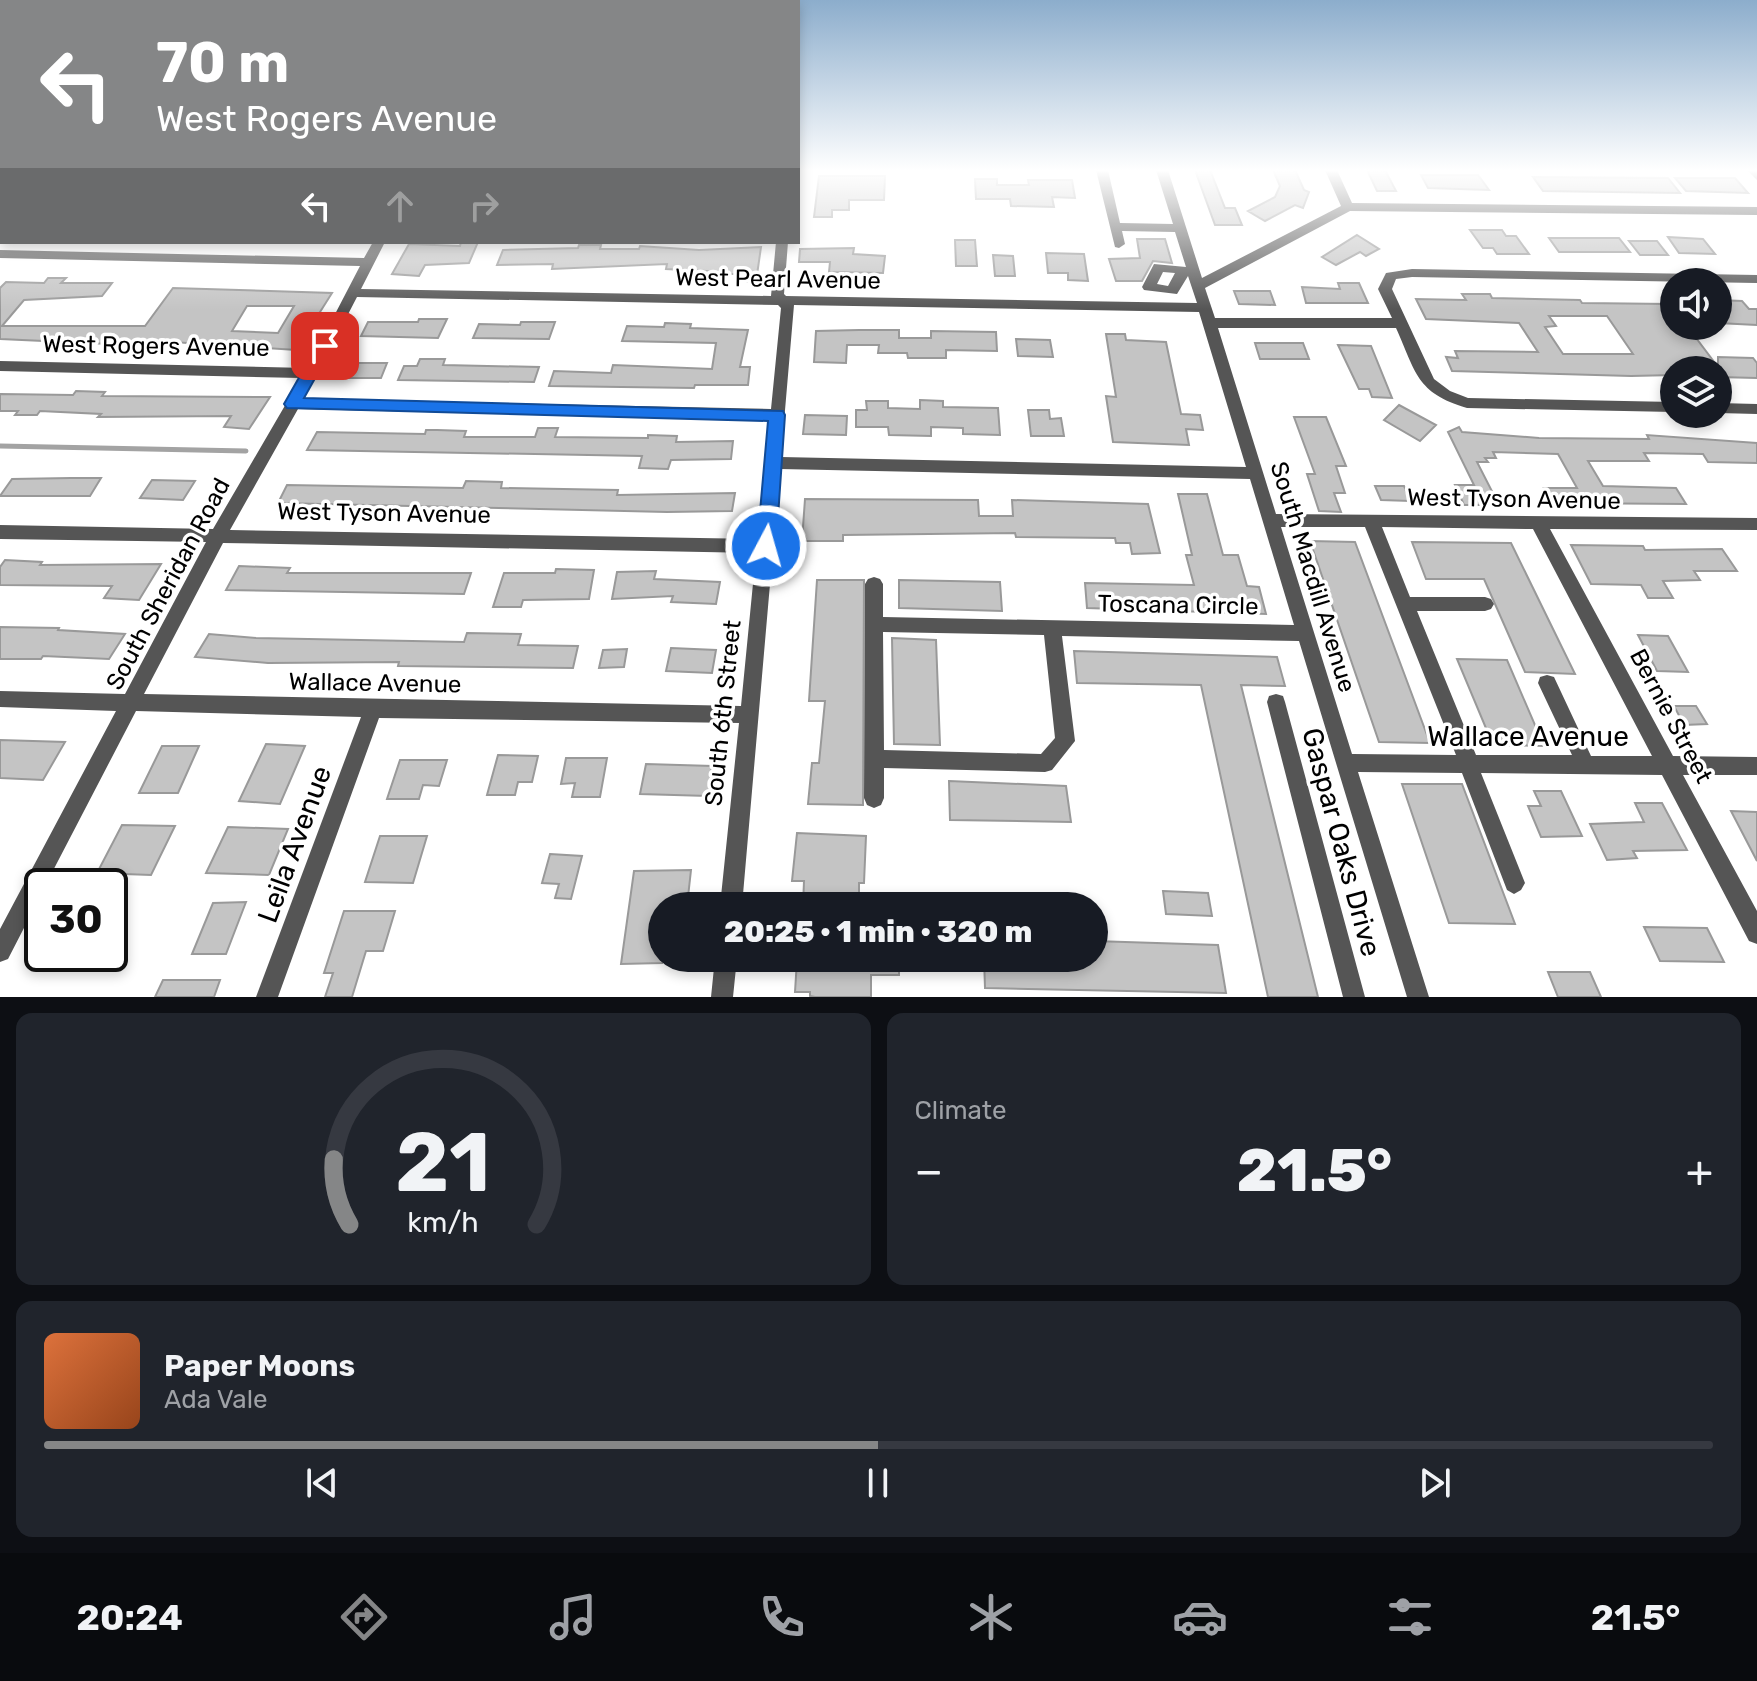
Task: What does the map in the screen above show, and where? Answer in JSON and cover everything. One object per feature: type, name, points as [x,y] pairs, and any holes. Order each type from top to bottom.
[{"type":"street","points":[[1113,217],[1119,244]]},
{"type":"street","name":"South Macdill Avenue","points":[[1176,217],[1191,277],[1207,316],[1257,473],[1418,997]]},
{"type":"street","points":[[1191,277],[1159,267],[1149,287],[1172,291],[1191,277],[1327,217]]},
{"type":"street","points":[[1115,227],[1180,228]]},
{"type":"street","name":"South Sheridan Road","points":[[0,951],[219,534],[311,373],[378,244]]},
{"type":"street","name":"South 6th Street","points":[[732,892],[788,307],[777,295],[782,244]]},
{"type":"street","points":[[0,254],[369,262]]},
{"type":"street","points":[[1660,407],[1467,403],[1445,395],[1428,382],[1385,289],[1391,276],[1412,273],[1757,279]]},
{"type":"street","points":[[1160,289],[1165,308]]},
{"type":"street","name":"West Pearl Avenue","points":[[352,293],[1165,308],[1207,316],[1399,323]]},
{"type":"street","name":"West Rogers Avenue","points":[[0,366],[311,373]]},
{"type":"street","points":[[293,404],[777,415]]},
{"type":"street","points":[[1732,408],[1757,409]]},
{"type":"street","points":[[774,463],[1257,473]]},
{"type":"street","name":"West Tyson Avenue","points":[[1270,520],[1757,524]]},
{"type":"street","points":[[1371,521],[1470,764],[1472,777],[1514,883]]},
{"type":"street","name":"Bernie Street","points":[[1539,524],[1757,933]]},
{"type":"street","name":"West Tyson Avenue","points":[[0,532],[766,546]]},
{"type":"street","points":[[874,584],[874,798]]},
{"type":"street","points":[[1405,604],[1485,604]]},
{"type":"street","name":"Toscana Circle","points":[[874,624],[1304,633]]},
{"type":"street","points":[[874,759],[1045,763],[1065,741],[1052,629]]},
{"type":"street","points":[[1547,683],[1586,765]]},
{"type":"street","name":"Wallace Avenue","points":[[0,699],[749,715]]},
{"type":"street","name":"Gaspar Oaks Drive","points":[[1276,702],[1354,997]]},
{"type":"street","name":"Leila Avenue","points":[[267,997],[373,709]]},
{"type":"street","name":"Wallace Avenue","points":[[1346,763],[1757,766]]},
{"type":"street","points":[[722,997],[725,972]]},
{"type":"building","points":[[1212,217],[1239,217],[1242,225],[1215,225]]},
{"type":"building","points":[[1470,230],[1502,230],[1506,236],[1516,236],[1529,254],[1497,254],[1493,248],[1483,248]]},
{"type":"building","points":[[1357,235],[1379,249],[1366,256],[1360,252],[1336,265],[1322,257]]},
{"type":"building","points":[[1668,237],[1703,239],[1715,254],[1679,253]]},
{"type":"building","points":[[1549,238],[1619,238],[1630,252],[1559,252]]},
{"type":"building","points":[[1137,239],[1165,239],[1172,263],[1153,261],[1142,281],[1116,281],[1109,259],[1140,258]]},
{"type":"building","points":[[955,240],[975,240],[977,266],[956,266]]},
{"type":"building","points":[[1629,241],[1657,241],[1668,255],[1640,255]]},
{"type":"building","points":[[409,244],[477,244],[469,263],[425,265],[419,276],[392,274]]},
{"type":"building","points":[[579,245],[601,245],[600,249],[639,249],[640,246],[699,250],[761,247],[756,282],[735,281],[736,274],[726,272],[666,269],[667,264],[552,269],[553,264],[497,265],[503,250],[578,248]]},
{"type":"building","points":[[854,248],[853,254],[885,256],[883,273],[829,272],[830,262],[799,262],[800,249]]},
{"type":"building","points":[[1046,253],[1084,254],[1088,281],[1068,280],[1068,273],[1048,273]]},
{"type":"building","points":[[993,255],[1013,256],[1015,276],[995,276]]},
{"type":"building","points":[[48,278],[66,278],[61,283],[112,283],[102,296],[24,300],[2,326],[145,326],[173,288],[332,293],[296,350],[157,341],[148,355],[124,355],[131,345],[0,339],[0,288],[6,282],[44,283]],"holes":[[[247,306],[294,306],[278,333],[232,331]]]},
{"type":"building","points":[[1338,283],[1359,283],[1368,303],[1306,303],[1302,287],[1340,289]]},
{"type":"building","points":[[1234,291],[1270,291],[1275,305],[1239,304]]},
{"type":"building","points":[[1462,294],[1490,294],[1492,298],[1660,304],[1660,340],[1698,340],[1710,356],[1660,356],[1660,375],[1452,371],[1446,357],[1458,358],[1455,351],[1538,352],[1519,323],[1426,319],[1416,299],[1466,300]],"holes":[[[1549,316],[1607,316],[1633,354],[1563,354],[1545,327],[1556,326]]]},
{"type":"building","points":[[1732,301],[1742,301],[1749,309],[1757,309],[1757,325],[1732,324]]},
{"type":"building","points":[[419,319],[447,319],[438,338],[361,336],[368,322],[418,322]]},
{"type":"building","points":[[521,322],[555,322],[549,339],[473,338],[479,324],[520,325]]},
{"type":"building","points":[[665,323],[691,324],[690,328],[748,330],[740,367],[750,367],[748,385],[695,385],[694,388],[549,386],[554,371],[611,373],[613,365],[712,369],[716,343],[622,341],[627,326],[664,327]]},
{"type":"building","points":[[899,330],[899,338],[931,338],[931,331],[996,332],[997,351],[946,350],[946,358],[908,358],[907,353],[878,353],[879,345],[847,345],[846,363],[814,362],[816,331]]},
{"type":"building","points":[[1106,334],[1125,334],[1126,340],[1166,342],[1181,414],[1200,415],[1203,430],[1186,429],[1189,445],[1113,442],[1106,396],[1116,397]]},
{"type":"building","points":[[1016,339],[1050,340],[1053,357],[1018,356]]},
{"type":"building","points":[[1255,343],[1303,343],[1309,359],[1260,359]]},
{"type":"building","points":[[1338,345],[1371,346],[1392,398],[1372,397],[1369,389],[1359,389]]},
{"type":"building","points":[[1732,357],[1753,358],[1757,363],[1757,378],[1732,377]]},
{"type":"building","points":[[420,359],[445,359],[443,365],[539,367],[534,382],[398,380],[404,366],[417,366]]},
{"type":"building","points":[[349,363],[387,363],[381,378],[342,378]]},
{"type":"building","points":[[76,391],[105,392],[102,396],[270,397],[249,429],[224,427],[231,416],[98,417],[101,414],[40,411],[37,415],[15,415],[18,411],[0,411],[0,394],[73,395]]},
{"type":"building","points":[[920,400],[943,401],[943,407],[998,408],[1000,435],[963,434],[963,428],[931,427],[931,436],[889,435],[888,427],[856,427],[856,410],[867,410],[866,401],[888,401],[888,408],[920,409]]},
{"type":"building","points":[[1399,405],[1436,425],[1420,441],[1384,420]]},
{"type":"building","points":[[1028,410],[1049,410],[1050,419],[1061,418],[1064,436],[1031,436]]},
{"type":"building","points":[[805,415],[847,416],[846,435],[803,434]]},
{"type":"building","points":[[1294,417],[1326,417],[1346,466],[1336,466],[1345,493],[1334,493],[1341,512],[1319,511],[1307,474],[1315,474]]},
{"type":"building","points":[[1459,427],[1462,432],[1539,438],[1649,439],[1647,435],[1757,443],[1757,463],[1708,462],[1703,454],[1644,453],[1649,461],[1588,461],[1603,486],[1676,488],[1686,504],[1553,503],[1544,488],[1577,488],[1558,454],[1493,452],[1496,458],[1477,462],[1499,505],[1464,505],[1455,485],[1474,485],[1448,432]]},
{"type":"building","points":[[538,428],[558,428],[555,437],[648,438],[648,435],[677,436],[676,442],[733,441],[731,459],[671,460],[668,469],[639,468],[642,456],[307,450],[317,432],[425,434],[426,430],[437,430],[466,431],[464,437],[535,437]]},
{"type":"building","points":[[101,478],[90,496],[0,496],[12,479]]},
{"type":"building","points":[[152,480],[195,481],[183,500],[140,498]]},
{"type":"building","points":[[466,481],[502,482],[501,488],[618,490],[617,495],[735,493],[732,511],[278,503],[287,485],[463,488]]},
{"type":"building","points":[[1375,486],[1404,486],[1410,501],[1381,500]]},
{"type":"building","points":[[1178,494],[1207,494],[1223,555],[1238,555],[1247,586],[1259,587],[1266,614],[1087,608],[1085,583],[1194,585],[1186,555],[1192,555]]},
{"type":"building","points":[[805,499],[978,500],[979,516],[1013,516],[1012,500],[1148,504],[1160,553],[1132,554],[1130,543],[1116,543],[1115,538],[1016,537],[1015,533],[843,535],[843,541],[802,541]]},
{"type":"building","points":[[1310,541],[1355,542],[1430,743],[1379,742]]},
{"type":"building","points":[[1412,542],[1511,543],[1575,674],[1525,672],[1484,579],[1426,579]]},
{"type":"building","points":[[1571,545],[1643,546],[1645,550],[1722,549],[1737,571],[1694,571],[1700,580],[1663,581],[1673,598],[1648,598],[1641,585],[1591,584]]},
{"type":"building","points":[[5,560],[42,562],[40,565],[161,564],[139,600],[104,598],[112,586],[0,585],[0,567]]},
{"type":"building","points":[[239,566],[290,568],[287,573],[471,573],[464,594],[226,590]]},
{"type":"building","points":[[556,569],[594,570],[589,599],[523,600],[521,607],[493,607],[504,573],[555,573]]},
{"type":"building","points":[[656,571],[654,579],[720,582],[716,604],[671,602],[673,596],[612,599],[617,572]]},
{"type":"building","points":[[817,580],[864,580],[863,805],[808,804],[812,763],[819,763],[825,701],[809,701]]},
{"type":"building","points":[[899,580],[1000,582],[1002,611],[899,608]]},
{"type":"building","points":[[0,627],[125,634],[109,659],[43,656],[41,659],[0,659]]},
{"type":"building","points":[[467,633],[521,634],[518,645],[578,646],[573,668],[398,666],[399,662],[268,663],[195,657],[209,634],[256,638],[464,642]]},
{"type":"building","points":[[1638,635],[1668,636],[1688,672],[1657,671]]},
{"type":"building","points":[[892,638],[936,640],[940,745],[894,744]]},
{"type":"building","points":[[671,648],[716,650],[712,673],[666,671]]},
{"type":"building","points":[[627,649],[624,667],[599,668],[603,650]]},
{"type":"building","points":[[1074,651],[1277,657],[1285,686],[1241,685],[1318,997],[1268,997],[1201,685],[1077,683]]},
{"type":"building","points":[[1457,659],[1507,660],[1544,746],[1493,745]]},
{"type":"building","points":[[1674,706],[1696,706],[1707,724],[1684,725]]},
{"type":"building","points":[[0,740],[65,742],[43,780],[0,778]]},
{"type":"building","points":[[266,744],[305,746],[280,804],[239,801]]},
{"type":"building","points":[[162,746],[199,746],[178,793],[139,793]]},
{"type":"building","points":[[498,755],[538,756],[532,782],[518,782],[515,795],[487,795]]},
{"type":"building","points":[[566,758],[607,758],[600,797],[572,797],[575,783],[561,784]]},
{"type":"building","points":[[400,760],[447,760],[439,786],[423,785],[419,799],[387,799]]},
{"type":"building","points":[[646,764],[712,766],[708,796],[640,794]]},
{"type":"building","points":[[949,781],[1066,786],[1071,822],[950,820]]},
{"type":"building","points":[[1402,784],[1462,784],[1515,924],[1449,923]]},
{"type":"building","points":[[1534,791],[1561,791],[1582,836],[1541,837],[1528,806],[1541,806]]},
{"type":"building","points":[[1635,803],[1662,803],[1687,850],[1633,851],[1637,858],[1607,860],[1590,824],[1644,822]]},
{"type":"building","points":[[1731,811],[1757,812],[1757,861]]},
{"type":"building","points":[[122,825],[175,826],[151,875],[128,874],[128,868],[100,868]]},
{"type":"building","points":[[228,827],[288,829],[269,875],[206,873]]},
{"type":"building","points":[[797,833],[866,836],[864,883],[859,883],[859,892],[804,892],[804,881],[792,881]]},
{"type":"building","points":[[380,836],[427,836],[413,883],[365,882]]},
{"type":"building","points":[[550,854],[582,856],[571,899],[555,898],[559,884],[542,883]]},
{"type":"building","points":[[691,870],[689,892],[648,892],[648,963],[621,964],[634,871]]},
{"type":"building","points":[[1163,891],[1208,893],[1212,916],[1166,914]]},
{"type":"building","points":[[246,902],[226,954],[192,954],[213,903]]},
{"type":"building","points":[[344,911],[395,911],[383,951],[366,951],[352,997],[325,997],[333,973],[324,973]]},
{"type":"building","points":[[1644,927],[1707,928],[1724,962],[1660,961]]},
{"type":"building","points":[[1108,941],[1218,945],[1226,993],[985,988],[984,972],[1108,972]]},
{"type":"building","points":[[796,972],[899,972],[899,975],[871,975],[871,997],[815,997],[810,996],[810,992],[795,992]]},
{"type":"building","points":[[1548,972],[1590,972],[1601,997],[1558,997]]},
{"type":"building","points":[[163,980],[220,980],[214,997],[155,997]]},
{"type":"waterway","points":[[0,446],[246,451]]},
{"type":"route","points":[[325,346],[293,404],[777,415],[766,546]]}]
